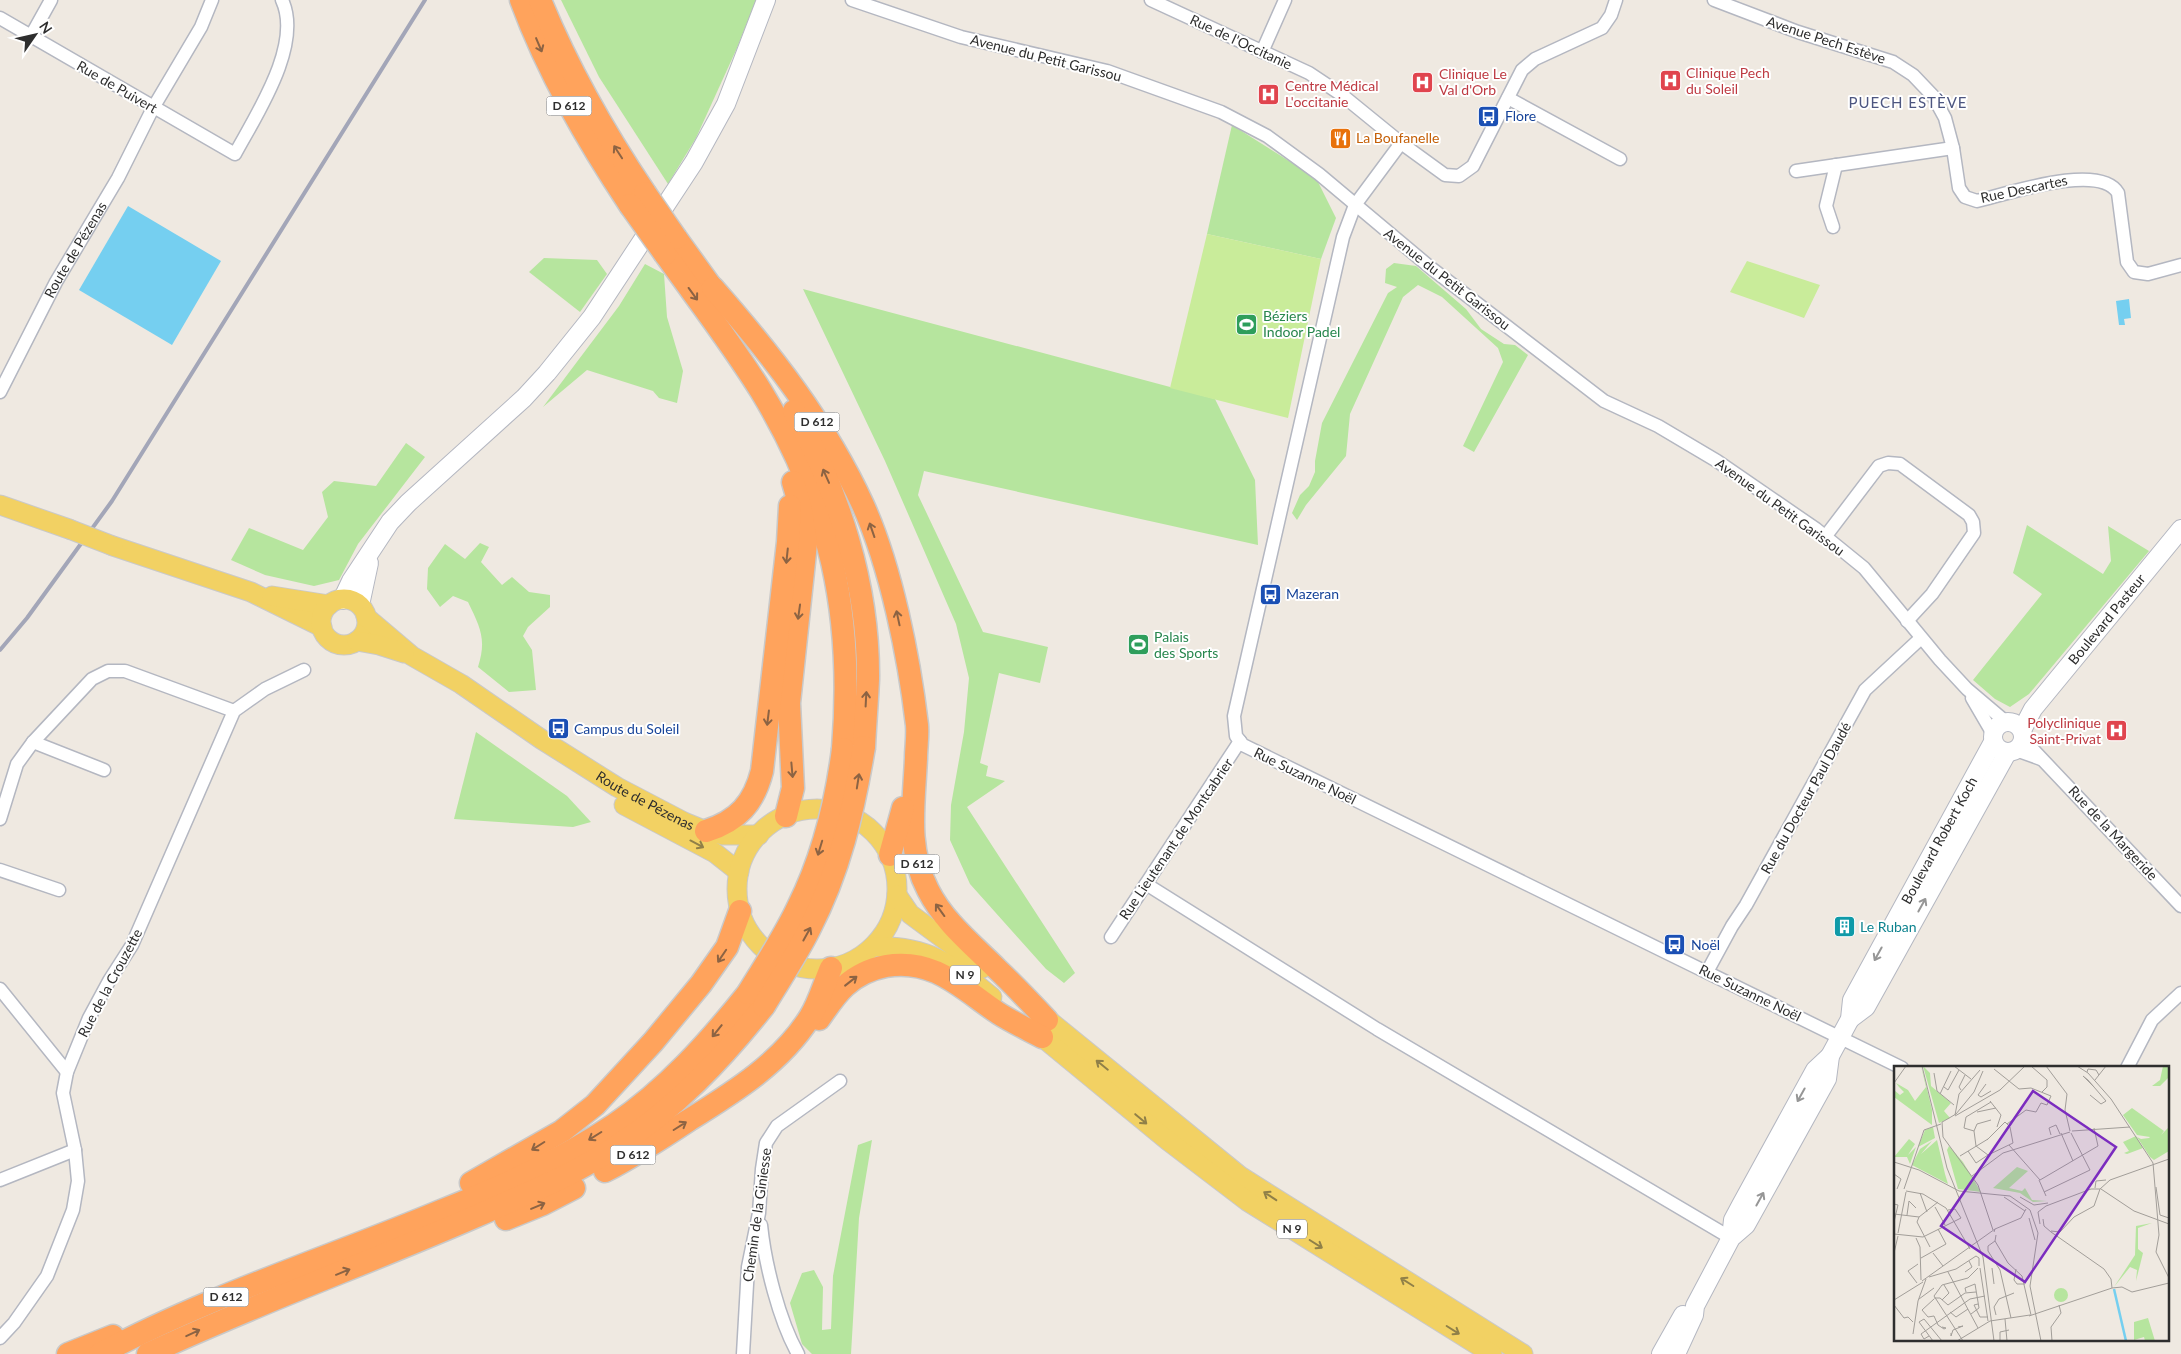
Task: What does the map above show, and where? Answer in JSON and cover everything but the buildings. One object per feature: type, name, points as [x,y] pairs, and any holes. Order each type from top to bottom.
[{"type":"highway","name":"D 612","points":[[148,1354],[214,1323],[376,1259],[558,1180],[617,1147],[644,1127],[706,1074],[756,1000],[809,931],[832,878],[853,812],[853,748],[847,699],[846,654],[838,584],[830,550],[800,462],[760,390],[671,246],[570,108],[543,53],[521,0]]},
{"type":"highway","name":"D 612","points":[[540,0],[585,96],[638,199]]},
{"type":"highway","name":"D 612","points":[[671,246],[713,288],[758,339],[795,388],[829,440],[864,506],[898,616],[917,727],[912,831],[919,870],[940,910],[1044,1028]]},
{"type":"highway","name":"D 612","points":[[713,288],[767,366],[808,437],[830,486],[848,538],[861,596],[868,678],[853,748]]},
{"type":"highway","name":"D 612","points":[[760,390],[791,473],[801,510],[806,543],[788,704],[793,788],[792,801],[786,816]]},
{"type":"highway","name":"D 612","points":[[706,831],[719,827],[743,812],[751,802],[762,771],[788,542],[791,473]]},
{"type":"highway","points":[[890,855],[900,825],[909,770],[910,729],[906,660]]},
{"type":"highway","name":"D 612","points":[[354,1247],[395,1220],[515,1160],[562,1131],[590,1110],[654,1042],[701,984],[727,947],[740,911]]},
{"type":"highway","name":"D 612","points":[[756,1075],[769,1072],[784,1061],[805,1038],[844,986],[858,976],[876,968],[894,965],[910,964],[930,968],[970,991],[999,1013],[1044,1028]]},
{"type":"highway","name":"D 612","points":[[376,1259],[412,1255],[543,1204],[655,1142],[756,1075],[789,1045],[810,1017],[831,968]]},
{"type":"highway","name":"D 612","points":[[100,1354],[145,1330],[354,1247],[526,1175],[614,1124],[672,1079],[756,1000]]},
{"type":"highway","name":"D 612","points":[[68,1354],[211,1295],[269,1280]]},
{"type":"main road","points":[[0,505],[113,546],[251,592],[322,627]]},
{"type":"main road","points":[[251,592],[336,602],[351,601],[363,611],[366,629],[357,641],[349,644],[336,643],[326,635],[322,627],[323,615],[336,602]]},
{"type":"main road","name":"Route de Pézenas","points":[[363,611],[412,656]]},
{"type":"main road","name":"Route de Pézenas","points":[[357,641],[380,645],[412,656],[461,684],[541,739],[617,787],[684,822],[706,831],[724,835],[759,835]]},
{"type":"main road","name":"Route de Pézenas","points":[[541,739],[576,772],[614,799],[715,853],[739,872]]},
{"type":"main road","points":[[814,810],[843,814],[869,829],[890,855],[895,871],[897,895],[891,922],[873,947],[852,962],[831,968],[802,968],[774,956],[754,938],[740,911],[738,894],[739,872],[747,852],[759,835],[771,824],[786,816],[814,810]]},
{"type":"main road","name":"N 9","points":[[897,895],[910,914],[967,955],[1167,1140],[1247,1201],[1492,1354]]},
{"type":"main road","name":"N 9","points":[[873,947],[911,948],[938,958],[1044,1028],[1240,1176],[1523,1354]]},
{"type":"street","points":[[31,36],[51,0]]},
{"type":"street","name":"Route de Pézenas","points":[[0,392],[56,282],[118,178],[154,108],[201,27],[212,0]]},
{"type":"street","name":"Rue de Puivert","points":[[0,18],[235,154],[273,84],[284,52],[287,21],[282,0]]},
{"type":"street","points":[[336,602],[370,555],[390,522],[408,503],[524,398],[547,373],[592,317],[664,210],[726,104],[766,0]]},
{"type":"street","name":"Avenue du Petit Garissou","points":[[852,0],[961,37],[1108,70],[1221,112],[1267,136],[1320,174],[1355,206],[1431,268],[1604,401],[1658,426],[1717,461],[1825,537],[1864,568],[1921,638],[1967,689],[2014,736]]},
{"type":"street","name":"Rue de l'Occitanie","points":[[1151,0],[1309,73],[1342,95],[1401,143],[1445,175],[1458,176],[1472,166],[1522,70],[1535,59],[1602,28],[1611,15],[1616,0]]},
{"type":"street","points":[[1262,52],[1285,0]]},
{"type":"street","name":"Avenue Pech Estève","points":[[1714,0],[1798,32],[1893,62],[1913,75],[1933,96],[1945,118],[1953,148]]},
{"type":"street","points":[[1508,98],[1620,159]]},
{"type":"street","points":[[1355,206],[1401,143]]},
{"type":"street","points":[[1796,171],[1953,148]]},
{"type":"street","name":"Rue Descartes","points":[[1953,148],[1959,188],[1965,196],[1977,201],[2072,179],[2107,183],[2114,186],[2118,193],[2127,262],[2134,272],[2148,274],[2181,265]]},
{"type":"street","points":[[1833,227],[1826,206],[1836,165]]},
{"type":"street","name":"Rue Suzanne Noël","points":[[1355,206],[1342,237],[1332,278],[1234,716],[1235,728],[1240,741],[1244,745],[1898,1066]]},
{"type":"street","points":[[1825,537],[1879,466],[1888,463],[1900,464],[1969,515],[1973,522],[1974,533],[1932,594],[1907,621]]},
{"type":"street","name":"Boulevard Pasteur","points":[[2014,736],[2033,709],[2181,529]]},
{"type":"street","points":[[363,611],[370,555]]},
{"type":"street","name":"Rue du Docteur Paul Daudé","points":[[1707,972],[1866,690],[1921,638]]},
{"type":"street","points":[[0,819],[17,764],[33,742],[92,679],[108,671],[125,671],[234,711],[265,689],[304,670]]},
{"type":"street","name":"Avenue du Petit Garissou","points":[[1967,689],[1993,738]]},
{"type":"street","name":"Rue de la Crouzette","points":[[0,1338],[14,1323],[47,1276],[63,1240],[73,1210],[78,1181],[75,1150],[64,1094],[67,1072],[89,1018],[109,981],[132,945],[234,711]]},
{"type":"street","name":"Boulevard Robert Koch","points":[[1676,1354],[1694,1315],[1695,1306],[1731,1238],[1733,1220],[1815,1070],[1830,1056],[1850,1019],[1852,1000],[1993,738],[1997,726],[2014,736],[1866,1007],[1850,1019]]},
{"type":"street","points":[[1993,738],[1998,750],[2014,736]]},
{"type":"street","name":"Rue de la Margeride","points":[[2014,736],[2045,761],[2181,906]]},
{"type":"street","name":"Rue Lieutenant de Montcabrier","points":[[1111,937],[1240,741]]},
{"type":"street","points":[[33,742],[104,770]]},
{"type":"street","points":[[0,870],[59,890]]},
{"type":"street","points":[[1146,884],[1377,1030],[1731,1238]]},
{"type":"street","points":[[0,989],[67,1072]]},
{"type":"street","points":[[2127,1066],[2152,1020],[2181,994]]},
{"type":"street","name":"Chemin de la Giniesse","points":[[743,1354],[748,1267],[759,1213],[766,1143],[778,1126],[840,1081]]},
{"type":"street","points":[[0,1180],[75,1150]]},
{"type":"street","points":[[759,1213],[764,1256],[791,1341],[798,1354]]},
{"type":"street","name":"Boulevard Robert Koch","points":[[1661,1354],[1685,1310],[1695,1306]]},
{"type":"green space","points":[[561,0],[756,0],[737,48],[696,138],[668,184],[599,77]]},
{"type":"green space","points":[[1232,125],[1316,178],[1336,218],[1321,259],[1207,234]]},
{"type":"green space","name":"Béziers Indoor Padel","points":[[1207,234],[1321,259],[1288,418],[1170,388]]},
{"type":"green space","points":[[544,258],[597,260],[607,274],[580,312],[529,272]]},
{"type":"green space","points":[[1747,261],[1820,285],[1804,318],[1730,292]]},
{"type":"green space","points":[[1394,263],[1416,266],[1466,309],[1481,329],[1504,344],[1515,345],[1528,355],[1474,452],[1463,446],[1503,362],[1498,348],[1442,297],[1418,285],[1403,297],[1350,414],[1346,456],[1306,505],[1297,520],[1292,513],[1300,495],[1309,486],[1315,472],[1315,461],[1322,423],[1388,293],[1397,287],[1385,283],[1386,269]]},
{"type":"green space","points":[[645,264],[664,274],[667,317],[683,371],[677,403],[659,398],[653,391],[587,370],[543,407],[619,306]]},
{"type":"green space","points":[[803,289],[1215,399],[1255,480],[1258,545],[924,471],[918,495],[983,632],[1048,647],[1040,683],[999,673],[980,763],[988,766],[986,776],[1005,781],[967,807],[1075,973],[1064,983],[1046,969],[970,884],[950,840],[951,805],[964,732],[969,678],[956,624],[885,461]]},
{"type":"green space","points":[[406,443],[425,457],[358,544],[339,580],[314,586],[265,575],[231,560],[249,528],[303,550],[328,517],[322,492],[334,481],[376,486]]},
{"type":"green space","points":[[2027,525],[2103,574],[2111,561],[2108,526],[2149,551],[2029,694],[2010,707],[1995,699],[1973,680],[2042,594],[2013,573]]},
{"type":"green space","points":[[480,543],[489,547],[481,562],[502,585],[512,577],[529,592],[550,595],[550,607],[528,627],[523,636],[532,650],[536,690],[509,692],[478,667],[482,649],[481,633],[468,602],[453,596],[440,607],[427,589],[428,568],[445,544],[465,559]]},
{"type":"green space","points":[[476,732],[567,796],[591,822],[573,827],[454,819]]},
{"type":"green space","points":[[872,1140],[859,1218],[851,1354],[812,1354],[802,1344],[790,1303],[802,1273],[814,1270],[823,1287],[822,1330],[831,1329],[833,1276],[858,1145]]},
{"type":"water","points":[[128,206],[221,261],[172,345],[79,290]]},
{"type":"water","points":[[2129,299],[2131,318],[2124,319],[2125,325],[2119,325],[2116,301]]},
{"type":"railway","points":[[0,650],[27,618],[112,501],[425,0]]},
{"type":"place","name":"Clinique Pech du Soleil","points":[[1670,81]]},
{"type":"place","name":"Clinique Le Val d'Orb","points":[[1423,82]]},
{"type":"place","name":"Centre Médical L'occitanie","points":[[1269,94]]},
{"type":"place","name":"Flore","points":[[1489,116]]},
{"type":"place","name":"La Boufanelle","points":[[1340,138]]},
{"type":"place","name":"Béziers Indoor Padel","points":[[1247,324]]},
{"type":"place","name":"Mazeran","points":[[1270,594]]},
{"type":"place","name":"Palais des Sports","points":[[1138,645]]},
{"type":"place","name":"Campus du Soleil","points":[[558,729]]},
{"type":"place","name":"Polyclinique Saint-Privat","points":[[2117,731]]},
{"type":"place","name":"Le Ruban","points":[[1844,927]]},
{"type":"place","name":"Noël","points":[[1675,945]]},
{"type":"district","name":"PUECH ESTÈVE","points":[[1908,103]]}]
